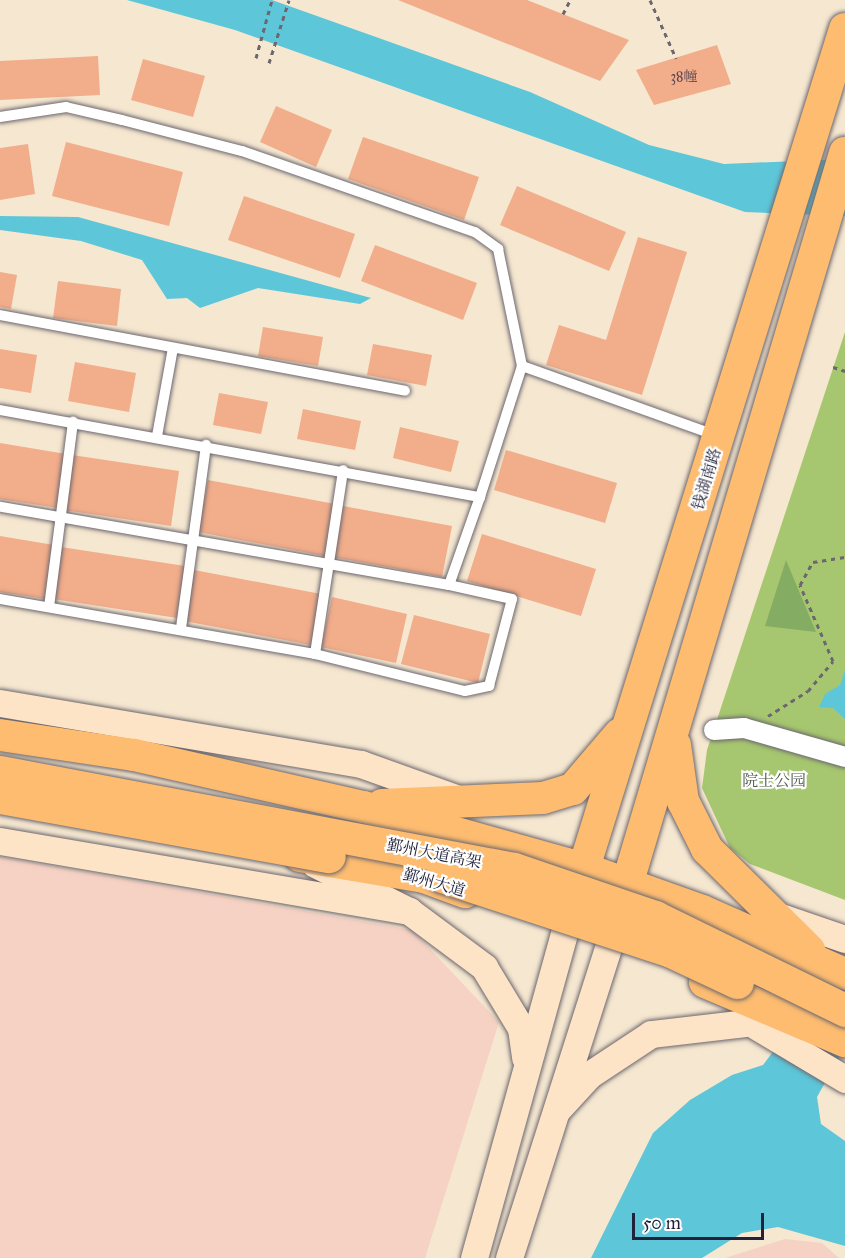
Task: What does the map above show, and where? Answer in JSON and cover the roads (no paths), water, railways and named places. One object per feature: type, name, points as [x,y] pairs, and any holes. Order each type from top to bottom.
[{"type":"highway","name":"鄞州大道高架","points":[[0,772],[514,869],[655,917],[845,1010]]},
{"type":"highway","name":"鄞州大道高架","points":[[0,797],[464,880],[671,951],[845,1032]]},
{"type":"main road","name":"钱湖南路","points":[[566,929],[845,29]]},
{"type":"main road","points":[[609,945],[674,734],[845,153]]},
{"type":"main road","points":[[363,807],[456,798],[543,798],[573,789],[633,716]]},
{"type":"main road","points":[[674,734],[683,801],[707,849],[770,913],[836,970]]},
{"type":"main road","points":[[0,735],[134,755],[363,807],[585,869],[627,886],[702,911],[836,970]]},
{"type":"main road","name":"鄞州大道","points":[[0,807],[424,877],[798,1017],[845,1041]]},
{"type":"street","points":[[0,703],[361,764],[456,798]]},
{"type":"street","points":[[714,730],[744,728],[845,757]]},
{"type":"street","name":"鄞州大道","points":[[0,841],[409,911]]},
{"type":"street","points":[[300,856],[409,911],[484,966],[521,1028],[526,1063]]},
{"type":"street","points":[[770,913],[845,939]]},
{"type":"street","points":[[474,1258],[526,1063],[566,929]]},
{"type":"street","points":[[508,1258],[551,1116],[609,945]]},
{"type":"street","points":[[551,1116],[589,1075],[651,1034],[756,1026],[798,1017]]},
{"type":"street","points":[[756,1026],[845,1078]]},
{"type":"lane","points":[[0,117],[24,110],[77,109],[242,151],[475,232],[498,249],[522,366],[449,585]]},
{"type":"lane","points":[[0,315],[405,391]]},
{"type":"lane","points":[[157,436],[173,348]]},
{"type":"lane","points":[[522,366],[720,437]]},
{"type":"lane","points":[[0,410],[157,436],[480,497]]},
{"type":"lane","points":[[49,607],[73,422]]},
{"type":"lane","points":[[181,628],[206,445]]},
{"type":"lane","points":[[315,654],[343,470]]},
{"type":"lane","points":[[0,507],[449,585],[512,599],[489,686],[465,691],[315,654],[181,628],[0,599]]},
{"type":"water","points":[[127,0],[272,0],[530,92],[649,145],[724,164],[845,159],[845,216],[745,212],[235,30]]},
{"type":"water","points":[[0,216],[78,217],[371,298],[360,304],[258,288],[200,308],[187,298],[167,299],[142,260],[81,241],[0,230]]},
{"type":"water","points":[[845,670],[845,719],[833,708],[819,707],[825,694],[840,685]]},
{"type":"water","points":[[845,956],[845,1047],[817,1097],[821,1124],[845,1141],[845,1246],[778,1227],[742,1233],[702,1258],[591,1258],[653,1133],[690,1100],[732,1075],[763,1065]]},
{"type":"park label","name":"院士公园","points":[[774,781]]}]
